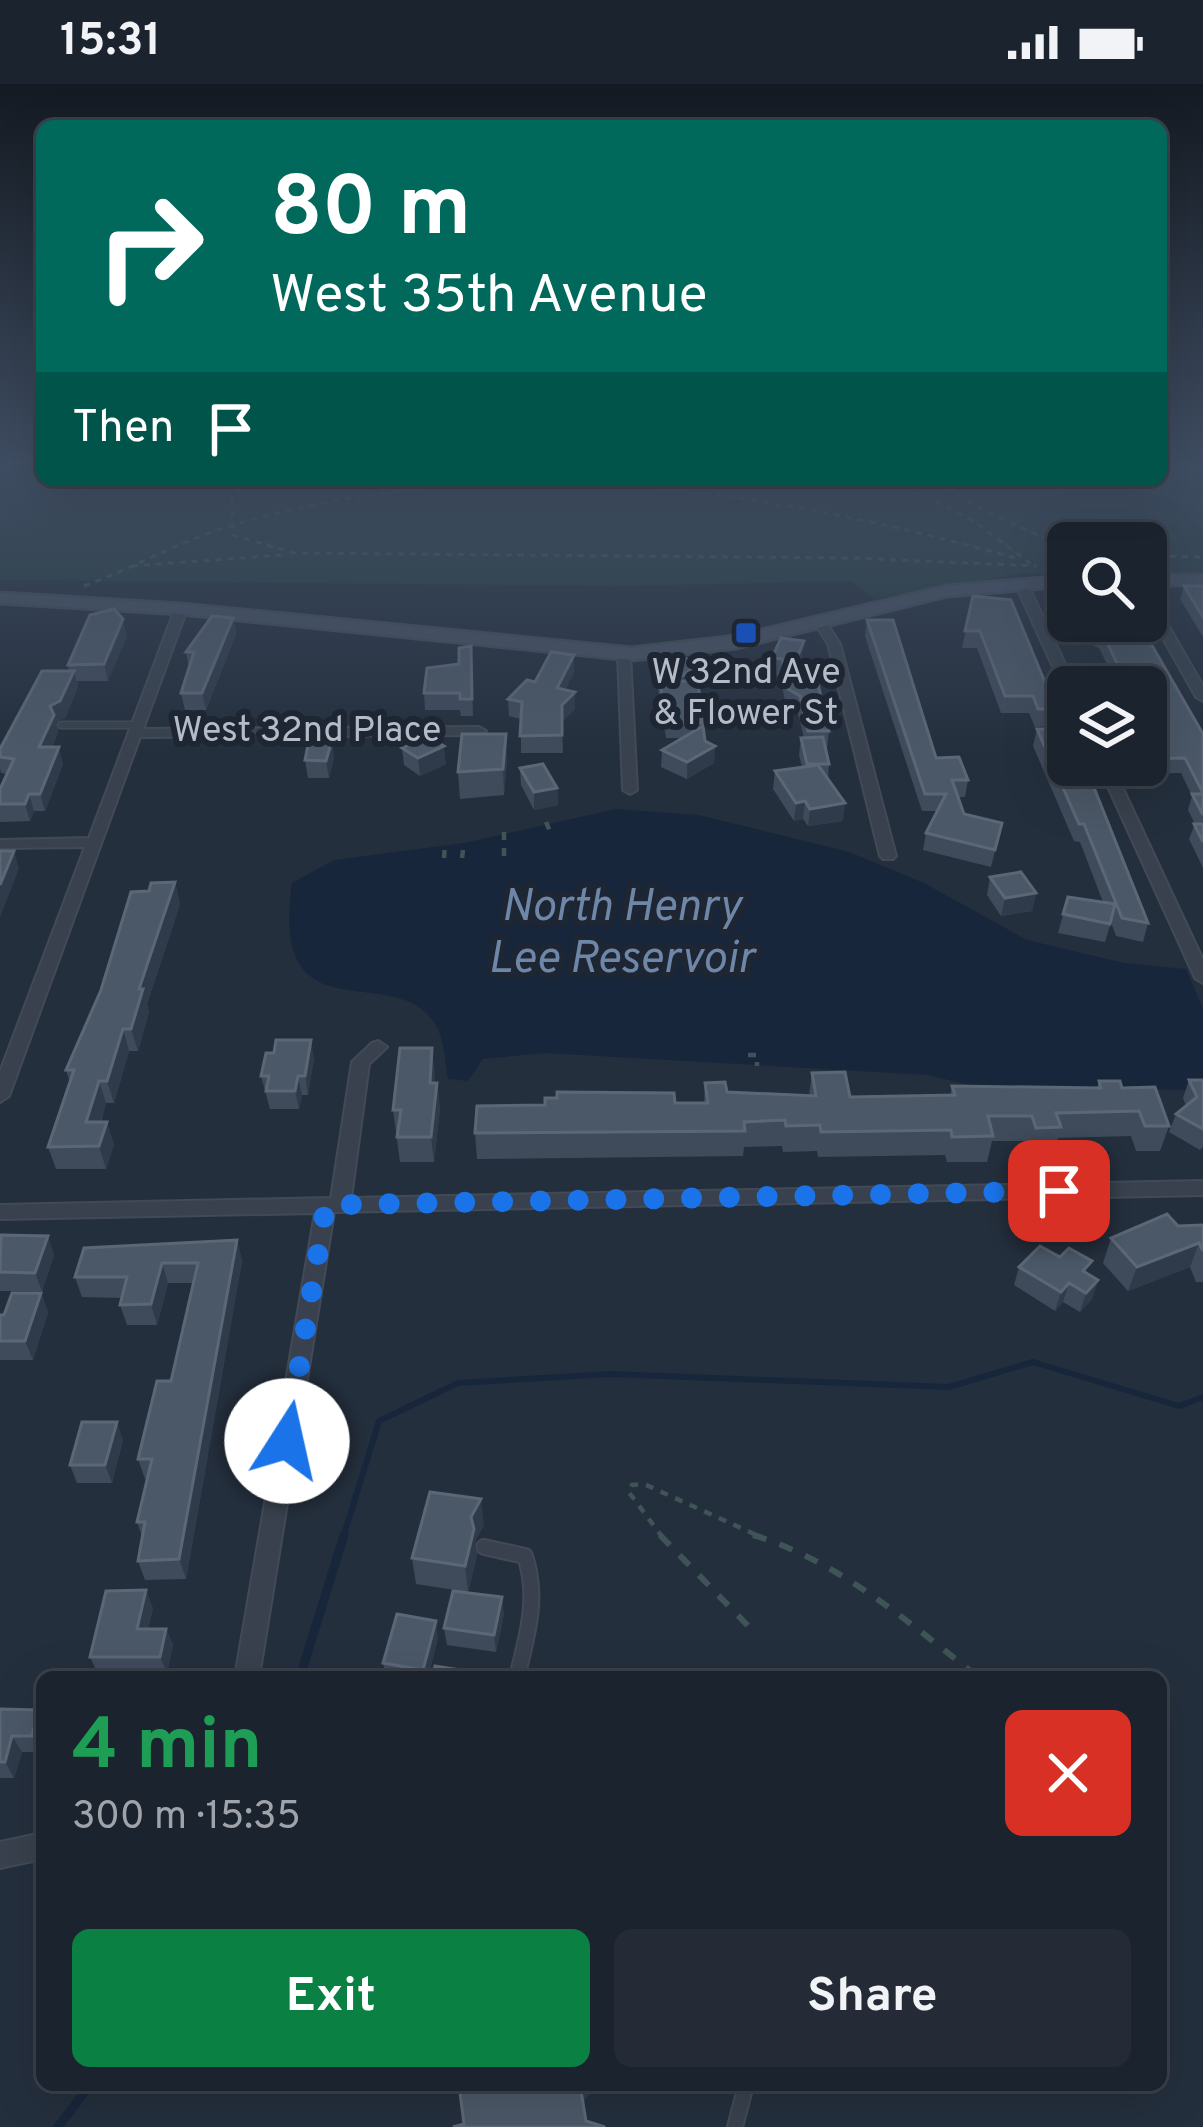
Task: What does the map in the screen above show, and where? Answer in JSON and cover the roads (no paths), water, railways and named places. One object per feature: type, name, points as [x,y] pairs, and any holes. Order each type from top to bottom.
[{"type":"street","points":[[1167,580],[1203,580]]},
{"type":"street","points":[[0,598],[182,609],[624,654],[702,649],[925,596],[1047,582]]},
{"type":"street","points":[[1022,583],[1060,666]]},
{"type":"street","points":[[0,1096],[182,609]]},
{"type":"street","points":[[820,622],[834,644],[888,856]]},
{"type":"street","points":[[1167,634],[1203,697]]},
{"type":"street","points":[[624,654],[630,790]]},
{"type":"street","name":"West 32nd Place","points":[[136,729],[479,731]]},
{"type":"street","points":[[1115,786],[1203,978]]},
{"type":"street","points":[[0,844],[94,842]]},
{"type":"street","points":[[248,1671],[361,1062],[378,1047]]},
{"type":"street","points":[[0,1212],[1203,1188]]},
{"type":"street","points":[[0,1856],[36,1847]]},
{"type":"lane","points":[[61,725],[136,729]]},
{"type":"lane","points":[[484,1546],[525,1556],[532,1574],[535,1598],[518,1671]]},
{"type":"lane","points":[[735,2127],[744,2091]]},
{"type":"water","name":"North Henry Lee Reservoir","points":[[616,809],[699,815],[849,852],[924,883],[1027,940],[1124,963],[1186,969],[1203,1009],[1203,1090],[982,1088],[927,1075],[545,1053],[483,1059],[468,1081],[448,1079],[439,1032],[422,1009],[398,998],[319,982],[300,965],[290,934],[292,883],[334,860],[464,843]]},
{"type":"waterway","points":[[343,1538],[379,1421],[458,1383],[611,1374],[949,1387],[1033,1362],[1179,1406],[1203,1397]]},
{"type":"waterway","points":[[302,1671],[344,1535]]},
{"type":"waterway","points":[[58,2127],[85,2091]]},
{"type":"place","name":"W 32nd Ave & Flower St","points":[[746,633]]}]
